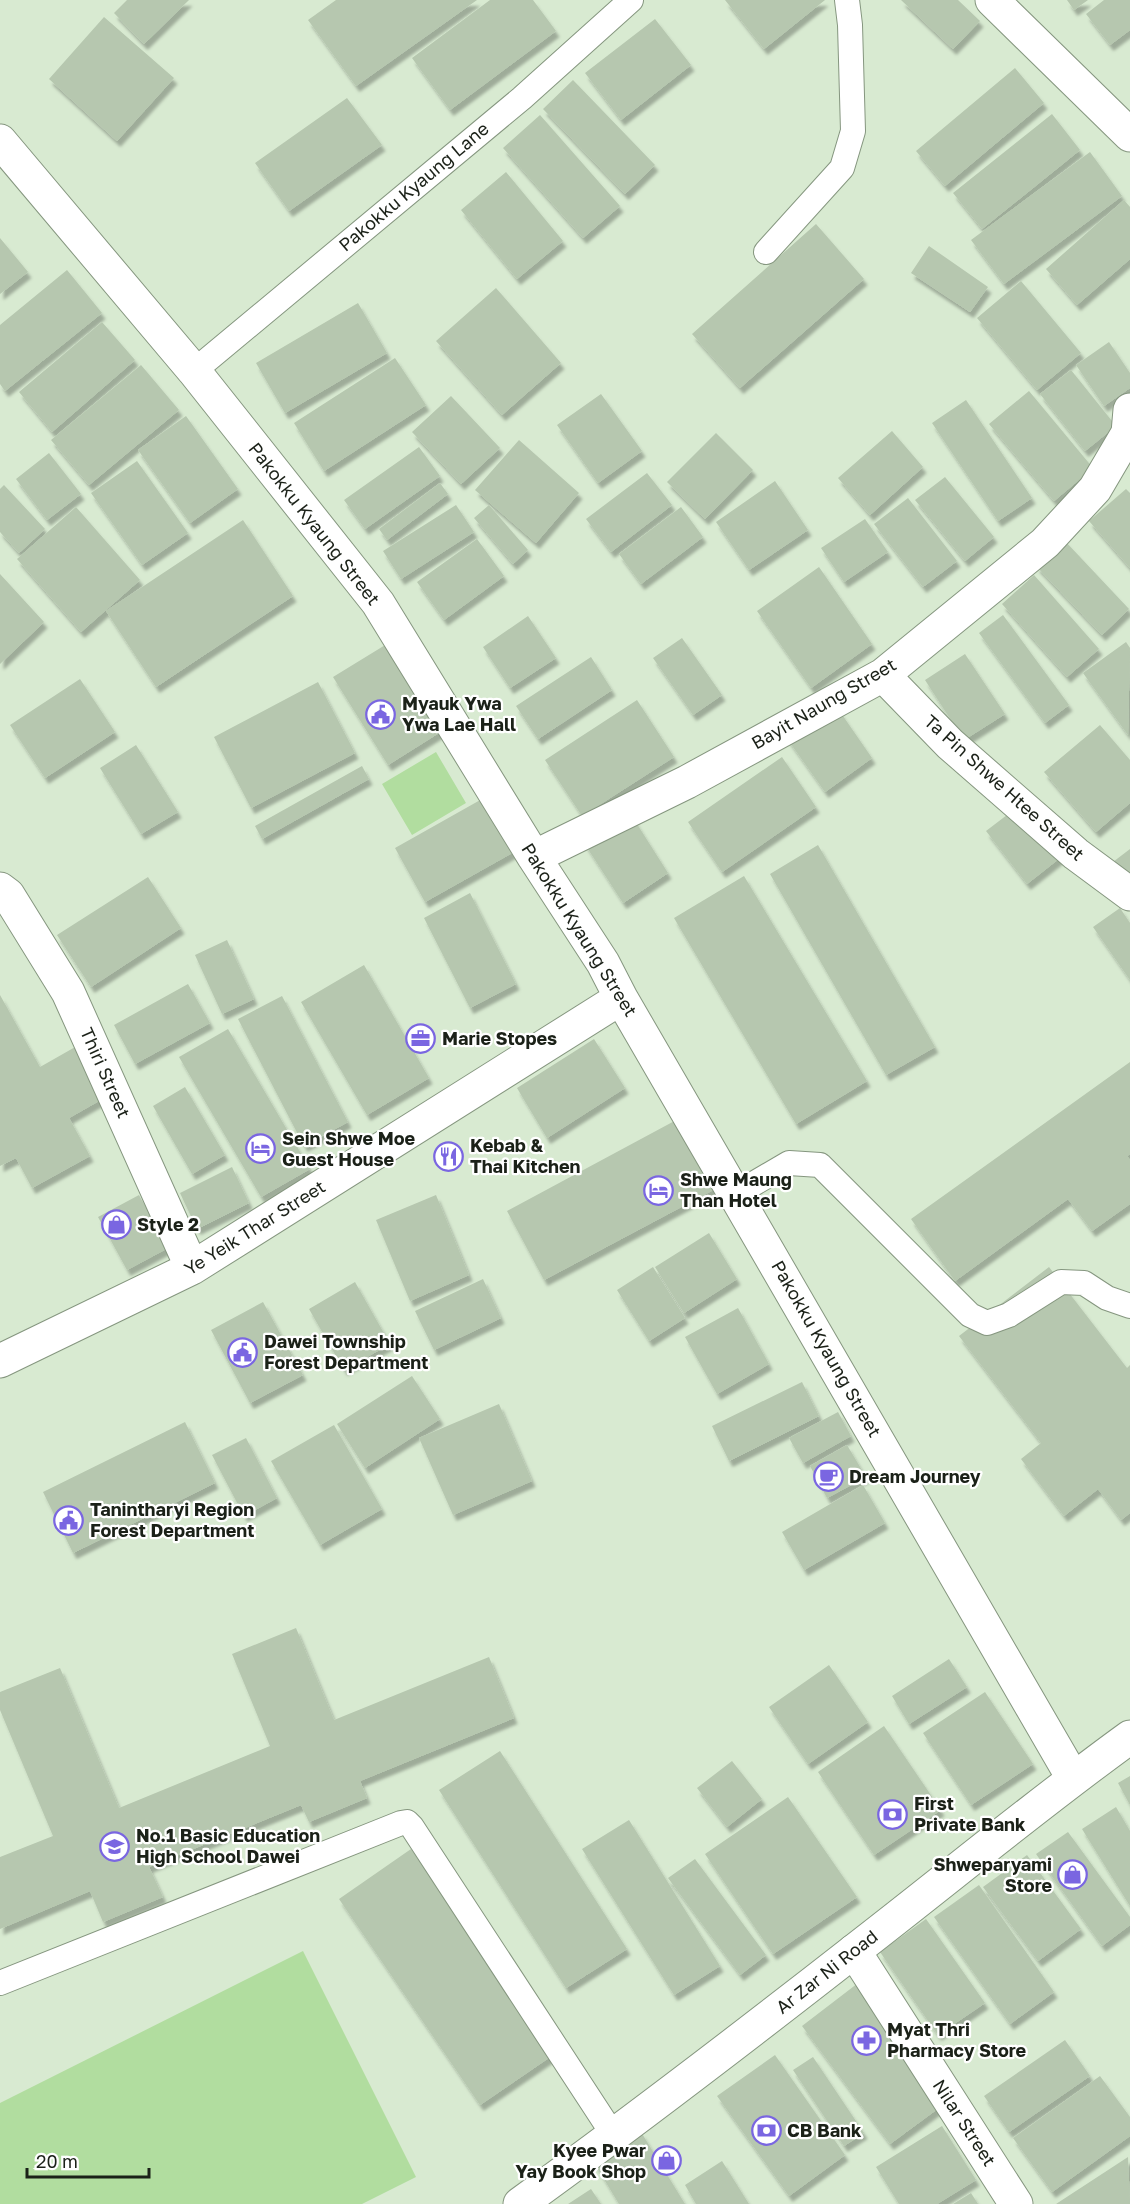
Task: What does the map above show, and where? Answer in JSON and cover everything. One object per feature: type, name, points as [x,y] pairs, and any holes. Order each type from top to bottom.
[{"type":"street","points":[[992,0],[1130,135]]},
{"type":"street","name":"Pakokku Kyaung Street","points":[[0,141],[194,371],[378,603],[534,857],[603,963],[621,998],[1073,1778]]},
{"type":"street","name":"Bayit Naung Street","points":[[534,857],[687,782],[883,675],[1045,543],[1095,489],[1128,433],[1130,410]]},
{"type":"street","name":"Ta Pin Shwe Htee Street","points":[[883,675],[950,744],[1076,854],[1130,894]]},
{"type":"street","name":"Thiri Street","points":[[0,889],[8,895],[68,992],[192,1268]]},
{"type":"street","name":"Ye Yeik Thar Street","points":[[0,1361],[192,1268],[621,998]]},
{"type":"street","name":"Ar Zar Ni Road","points":[[520,2204],[614,2136],[1073,1778],[1130,1737]]},
{"type":"street","name":"Nilar Street","points":[[854,1951],[1016,2204]]},
{"type":"lane","name":"Pakokku Kyaung Lane","points":[[194,371],[522,98],[631,0]]},
{"type":"lane","points":[[766,252],[842,168],[853,131],[850,25],[847,0]]},
{"type":"lane","points":[[736,1194],[789,1163],[820,1165],[970,1315],[987,1323],[1009,1315],[1062,1282],[1084,1283],[1107,1298],[1130,1306]]},
{"type":"lane","points":[[0,1983],[401,1822],[407,1822],[614,2136]]},
{"type":"green space","points":[[436,752],[466,803],[412,835],[382,784]]},
{"type":"green space","points":[[303,1951],[416,2177],[362,2204],[0,2204],[0,2103]]},
{"type":"building","points":[[127,0],[189,0],[144,44],[114,13]]},
{"type":"building","points":[[336,0],[477,0],[356,86],[308,20]]},
{"type":"building","points":[[490,0],[533,0],[556,31],[450,110],[412,58]]},
{"type":"building","points":[[725,0],[825,0],[764,49]]},
{"type":"building","points":[[901,0],[958,0],[980,21],[953,49]]},
{"type":"building","points":[[1067,0],[1088,0],[1074,10]]},
{"type":"building","points":[[1104,0],[1130,0],[1130,30],[1110,45],[1086,14]]},
{"type":"building","points":[[104,17],[174,78],[117,141],[49,79]]},
{"type":"building","points":[[655,19],[691,65],[621,120],[585,73]]},
{"type":"building","points":[[1015,68],[1044,103],[945,186],[916,151]]},
{"type":"building","points":[[573,80],[655,165],[625,194],[543,109]]},
{"type":"building","points":[[347,98],[382,145],[289,211],[255,163]]},
{"type":"building","points":[[1052,114],[1080,150],[982,229],[953,193]]},
{"type":"building","points":[[540,115],[620,206],[583,238],[503,148]]},
{"type":"building","points":[[1090,152],[1122,196],[1004,284],[971,240]]},
{"type":"building","points":[[506,172],[563,241],[517,279],[461,210]]},
{"type":"building","points":[[1124,200],[1130,207],[1130,259],[1077,305],[1046,269]]},
{"type":"building","points":[[816,224],[864,279],[740,388],[692,334]]},
{"type":"building","points":[[0,238],[28,272],[0,294]]},
{"type":"building","points":[[929,246],[988,287],[970,312],[911,273]]},
{"type":"building","points":[[67,270],[102,313],[5,391],[0,384],[0,325]]},
{"type":"building","points":[[1021,281],[1081,353],[1037,390],[977,318]]},
{"type":"building","points":[[496,288],[561,363],[502,415],[436,341]]},
{"type":"building","points":[[358,303],[387,353],[285,413],[256,363]]},
{"type":"building","points":[[102,322],[135,360],[52,432],[19,392]]},
{"type":"building","points":[[1109,342],[1130,373],[1130,388],[1104,406],[1076,365]]},
{"type":"building","points":[[395,358],[426,405],[324,471],[294,423]]},
{"type":"building","points":[[141,365],[179,410],[89,485],[51,440]]},
{"type":"building","points":[[1071,370],[1116,426],[1085,451],[1040,394]]},
{"type":"building","points":[[1029,391],[1093,468],[1054,501],[989,424]]},
{"type":"building","points":[[601,394],[642,451],[598,483],[557,425]]},
{"type":"building","points":[[451,396],[500,448],[461,484],[412,432]]},
{"type":"building","points":[[966,400],[1032,498],[998,521],[932,423]]},
{"type":"building","points":[[186,416],[238,489],[190,523],[138,450]]},
{"type":"building","points":[[892,431],[923,467],[870,515],[838,478]]},
{"type":"building","points":[[716,433],[753,470],[705,519],[667,482]]},
{"type":"building","points":[[519,440],[579,493],[536,543],[475,490]]},
{"type":"building","points":[[419,447],[440,476],[365,529],[344,500]]},
{"type":"building","points":[[49,453],[81,494],[47,520],[16,479]]},
{"type":"building","points":[[137,461],[188,533],[142,565],[91,493]]},
{"type":"building","points":[[647,473],[672,505],[611,552],[586,519]]},
{"type":"building","points":[[945,477],[994,537],[965,561],[915,500]]},
{"type":"building","points":[[775,481],[808,530],[749,570],[716,522]]},
{"type":"building","points":[[440,483],[448,494],[387,540],[379,529]]},
{"type":"building","points":[[4,485],[45,529],[19,553],[0,532],[0,489]]},
{"type":"building","points":[[1126,489],[1130,493],[1130,568],[1089,521]]},
{"type":"building","points":[[908,498],[957,561],[923,587],[874,524]]},
{"type":"building","points":[[456,505],[474,532],[401,579],[383,551]]},
{"type":"building","points":[[489,505],[528,550],[513,564],[474,518]]},
{"type":"building","points":[[76,507],[140,580],[81,632],[17,559]]},
{"type":"building","points":[[681,507],[703,537],[641,584],[619,554]]},
{"type":"building","points":[[865,519],[888,552],[844,582],[821,548]]},
{"type":"building","points":[[243,520],[293,596],[156,687],[106,611]]},
{"type":"building","points":[[477,539],[504,576],[444,620],[417,582]]},
{"type":"building","points":[[1064,540],[1129,609],[1102,635],[1036,566]]},
{"type":"building","points":[[819,567],[872,644],[811,688],[757,611]]},
{"type":"building","points":[[0,574],[44,622],[0,664]]},
{"type":"building","points":[[1034,575],[1099,649],[1067,677],[1002,604]]},
{"type":"building","points":[[1003,615],[1069,705],[1045,723],[979,633]]},
{"type":"building","points":[[528,616],[556,658],[510,688],[483,647]]},
{"type":"building","points":[[682,638],[722,695],[693,715],[653,658]]},
{"type":"building","points":[[395,639],[450,726],[388,765],[333,677]]},
{"type":"building","points":[[1126,642],[1130,648],[1128,735],[1083,673]]},
{"type":"building","points":[[965,654],[1005,714],[964,740],[925,680]]},
{"type":"building","points":[[591,657],[612,690],[538,739],[516,706]]},
{"type":"building","points":[[80,679],[115,732],[45,778],[10,725]]},
{"type":"building","points":[[318,682],[355,753],[251,808],[214,737]]},
{"type":"building","points":[[825,690],[872,758],[825,792],[776,723]]},
{"type":"building","points":[[637,700],[674,757],[582,816],[545,760]]},
{"type":"building","points":[[1100,725],[1130,760],[1130,803],[1096,832],[1044,772]]},
{"type":"building","points":[[136,745],[178,812],[141,834],[100,768]]},
{"type":"building","points":[[782,757],[816,807],[722,872],[688,822]]},
{"type":"building","points":[[362,766],[369,779],[262,839],[255,826]]},
{"type":"building","points":[[498,790],[528,844],[425,902],[395,848]]},
{"type":"building","points":[[1024,802],[1065,854],[1027,884],[986,831]]},
{"type":"building","points":[[630,813],[668,873],[623,903],[584,843]]},
{"type":"building","points":[[818,845],[935,1047],[886,1075],[770,874]]},
{"type":"building","points":[[1130,849],[1130,893],[1109,865]]},
{"type":"building","points":[[744,876],[867,1081],[796,1124],[674,918]]},
{"type":"building","points":[[148,877],[181,928],[91,987],[57,935]]},
{"type":"building","points":[[470,893],[516,984],[470,1008],[424,918]]},
{"type":"building","points":[[1120,908],[1130,923],[1130,980],[1093,927]]},
{"type":"building","points":[[227,940],[254,999],[222,1014],[195,955]]},
{"type":"building","points":[[364,965],[429,1078],[367,1115],[301,1002]]},
{"type":"building","points":[[188,984],[210,1023],[135,1064],[114,1025]]},
{"type":"building","points":[[0,995],[40,1067],[91,1038],[120,1089],[69,1118],[90,1156],[32,1188],[16,1158],[0,1166]]},
{"type":"building","points":[[282,996],[348,1122],[304,1146],[238,1019]]},
{"type":"building","points":[[228,1029],[310,1169],[261,1197],[179,1057]]},
{"type":"building","points":[[594,1039],[625,1088],[547,1138],[517,1088]]},
{"type":"building","points":[[1130,1062],[1130,1154],[1127,1156],[1130,1160],[1130,1204],[1092,1231],[1068,1199],[955,1281],[911,1219]]},
{"type":"building","points":[[185,1087],[225,1155],[192,1174],[153,1106]]},
{"type":"building","points":[[680,1118],[717,1188],[544,1280],[507,1211]]},
{"type":"building","points":[[232,1167],[249,1203],[197,1229],[180,1193]]},
{"type":"building","points":[[139,1195],[168,1248],[127,1270],[98,1217]]},
{"type":"building","points":[[436,1195],[469,1275],[410,1301],[376,1220]]},
{"type":"building","points":[[709,1233],[737,1279],[684,1313],[655,1267]]},
{"type":"building","points":[[653,1267],[685,1318],[649,1341],[617,1290]]},
{"type":"building","points":[[1049,1267],[1127,1368],[1130,1365],[1130,1513],[1121,1520],[1098,1489],[1064,1516],[1021,1459],[1041,1443],[959,1336]]},
{"type":"building","points":[[483,1279],[501,1318],[434,1350],[415,1311]]},
{"type":"building","points":[[355,1282],[390,1344],[344,1370],[309,1309]]},
{"type":"building","points":[[263,1302],[303,1375],[250,1403],[211,1330]]},
{"type":"building","points":[[738,1308],[769,1364],[717,1394],[685,1337]]},
{"type":"building","points":[[412,1376],[440,1419],[365,1468],[337,1424]]},
{"type":"building","points":[[802,1382],[819,1416],[729,1461],[712,1426]]},
{"type":"building","points":[[499,1404],[532,1481],[453,1515],[419,1438]]},
{"type":"building","points":[[838,1412],[851,1436],[803,1463],[789,1438]]},
{"type":"building","points":[[185,1422],[215,1483],[73,1553],[43,1492]]},
{"type":"building","points":[[334,1425],[382,1509],[320,1545],[271,1461]]},
{"type":"building","points":[[246,1438],[277,1498],[244,1516],[212,1455]]},
{"type":"building","points":[[847,1445],[866,1477],[827,1498],[810,1466]]},
{"type":"building","points":[[863,1485],[885,1523],[804,1570],[782,1532]]},
{"type":"building","points":[[296,1628],[334,1720],[489,1657],[514,1718],[360,1781],[367,1798],[309,1822],[301,1805],[149,1867],[163,1897],[103,1922],[90,1891],[0,1929],[0,1857],[53,1836],[0,1710],[0,1692],[60,1668],[119,1808],[270,1746],[232,1654]]},
{"type":"building","points":[[949,1659],[967,1687],[909,1724],[892,1696]]},
{"type":"building","points":[[829,1665],[868,1722],[808,1764],[769,1707]]},
{"type":"building","points":[[985,1692],[1033,1764],[971,1805],[923,1733]]},
{"type":"building","points":[[884,1726],[941,1810],[874,1855],[818,1772]]},
{"type":"building","points":[[500,1751],[627,1949],[566,1988],[439,1790]]},
{"type":"building","points":[[732,1761],[762,1799],[727,1827],[697,1788]]},
{"type":"building","points":[[1130,1776],[1130,1805],[1118,1783]]},
{"type":"building","points":[[788,1797],[857,1897],[773,1954],[705,1854]]},
{"type":"building","points":[[1116,1807],[1130,1831],[1130,1906],[1082,1829]]},
{"type":"building","points":[[629,1820],[720,1966],[674,1995],[582,1849]]},
{"type":"building","points":[[1068,1832],[1130,1917],[1130,1925],[1102,1946],[1036,1854]]},
{"type":"building","points":[[411,1849],[553,2055],[480,2105],[339,1899]]},
{"type":"building","points":[[1027,1855],[1081,1929],[1038,1961],[983,1887]]},
{"type":"building","points":[[695,1859],[766,1955],[740,1975],[668,1878]]},
{"type":"building","points":[[979,1885],[1054,1992],[1010,2024],[934,1917]]},
{"type":"building","points":[[926,1919],[985,2003],[938,2035],[880,1952]]},
{"type":"building","points":[[862,1980],[951,2099],[890,2144],[802,2026]]},
{"type":"building","points":[[1065,2040],[1090,2076],[1009,2132],[984,2096]]},
{"type":"building","points":[[775,2055],[845,2155],[789,2196],[717,2096]]},
{"type":"building","points":[[813,2057],[864,2133],[844,2146],[793,2070]]},
{"type":"building","points":[[1100,2076],[1130,2117],[1130,2136],[1052,2192],[1013,2138]]},
{"type":"building","points":[[942,2126],[976,2180],[937,2204],[899,2204],[876,2167]]},
{"type":"building","points":[[641,2132],[685,2204],[619,2204],[593,2161]]},
{"type":"building","points":[[1128,2157],[1130,2204],[1056,2204]]},
{"type":"building","points":[[722,2161],[749,2204],[696,2204],[685,2185]]},
{"type":"building","points":[[591,2189],[601,2204],[568,2204]]},
{"type":"building","points":[[971,2193],[978,2204],[953,2204]]},
{"type":"place","name":"Myauk Ywa Ywa Lae Hall","points":[[381,714]]},
{"type":"place","name":"Marie Stopes","points":[[421,1039]]},
{"type":"place","name":"Sein Shwe Moe Guest House","points":[[261,1149]]},
{"type":"place","name":"Kebab & Thai Kitchen","points":[[449,1156]]},
{"type":"place","name":"Shwe Maung Than Hotel","points":[[659,1190]]},
{"type":"place","name":"Style 2","points":[[116,1225]]},
{"type":"place","name":"Dawei Township Forest Department","points":[[243,1352]]},
{"type":"place","name":"Dream Journey","points":[[828,1477]]},
{"type":"place","name":"Tanintharyi Region Forest Department","points":[[69,1520]]},
{"type":"place","name":"First Private Bank","points":[[893,1814]]},
{"type":"place","name":"No.1 Basic Education High School Dawei","points":[[115,1846]]},
{"type":"place","name":"Shweparyami Store","points":[[1073,1875]]},
{"type":"place","name":"Myat Thri Pharmacy Store","points":[[866,2040]]},
{"type":"place","name":"CB Bank","points":[[766,2131]]},
{"type":"place","name":"Kyee Pwar Yay Book Shop","points":[[667,2161]]}]
